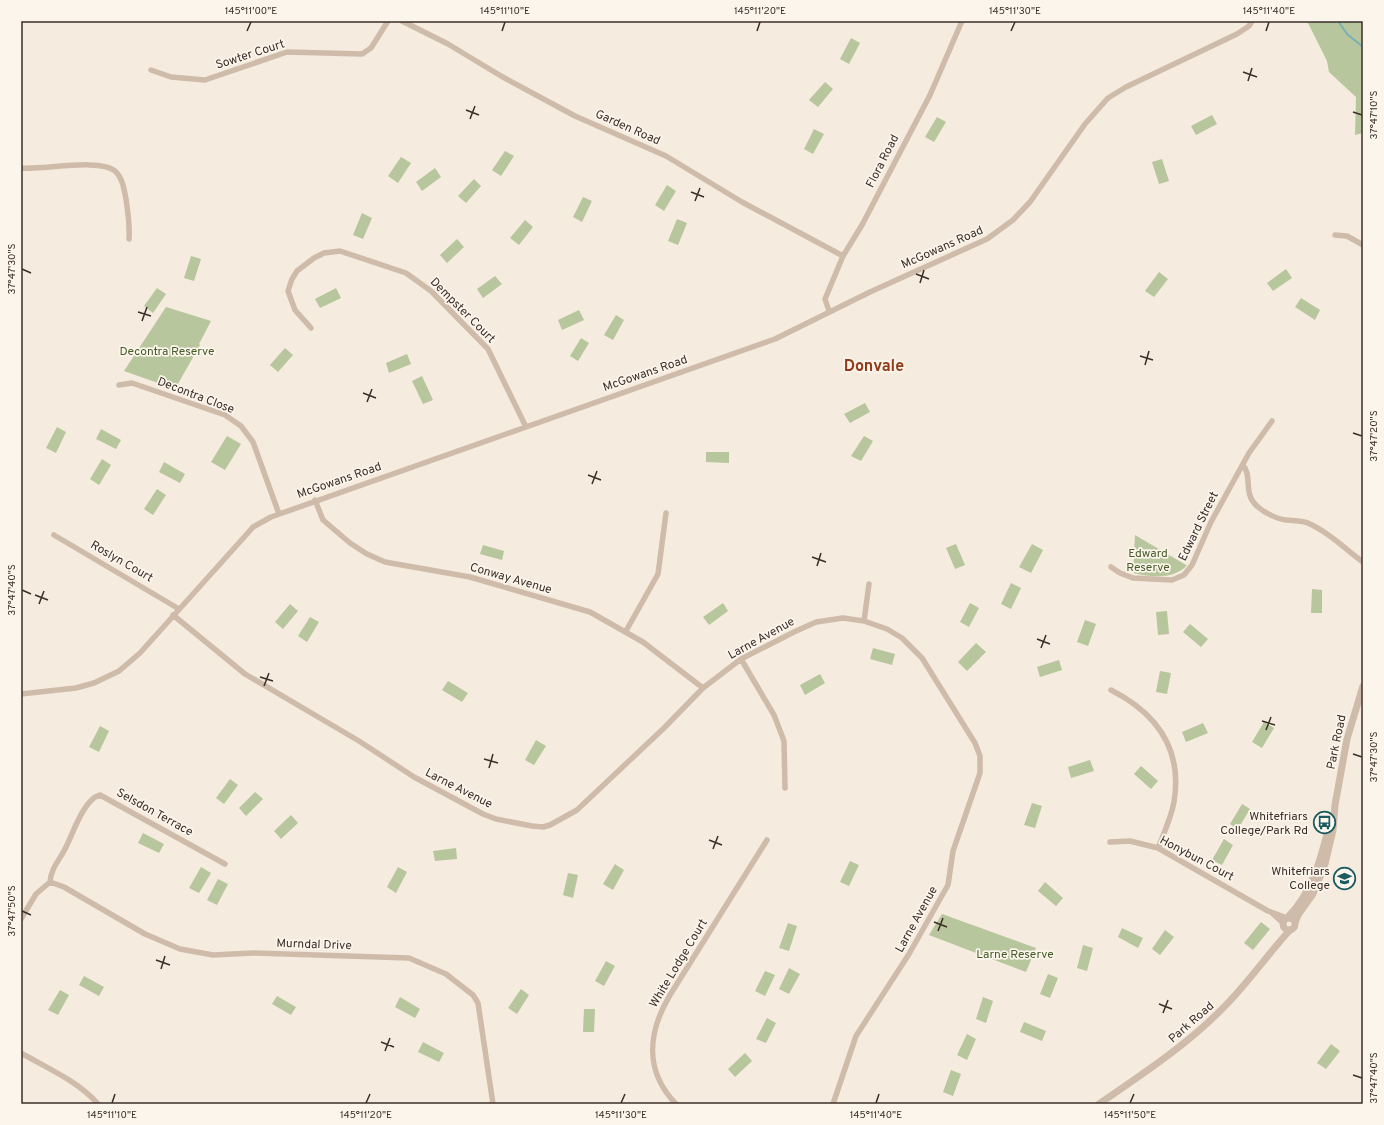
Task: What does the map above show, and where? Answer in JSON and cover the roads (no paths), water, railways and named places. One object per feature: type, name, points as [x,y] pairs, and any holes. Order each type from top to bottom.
[{"type":"street","name":"Sowter Court","points":[[151,70],[171,77],[205,80],[287,52],[362,54],[371,48],[388,21]]},
{"type":"street","name":"Garden Road","points":[[402,21],[448,44],[501,76],[575,116],[666,156],[742,202],[843,256]]},
{"type":"street","name":"Flora Road","points":[[829,311],[825,299],[843,256],[862,225],[930,95],[962,21]]},
{"type":"street","name":"McGowans Road","points":[[21,694],[76,688],[107,678],[132,661],[249,531],[262,522],[315,500],[775,339],[829,311],[999,232],[1030,202],[1085,124],[1108,98],[1237,34],[1252,21]]},
{"type":"street","points":[[21,168],[32,169],[93,165],[103,166],[115,171],[122,182],[125,193],[130,223],[128,239]]},
{"type":"street","points":[[1335,235],[1347,236],[1363,245]]},
{"type":"street","name":"Dempster Court","points":[[312,328],[295,310],[288,291],[292,279],[297,271],[314,258],[324,253],[340,251],[406,273],[431,291],[488,348],[526,427]]},
{"type":"street","name":"Decontra Close","points":[[119,385],[132,383],[221,414],[234,420],[245,430],[253,442],[279,514]]},
{"type":"street","name":"Edward Street","points":[[1111,567],[1120,573],[1133,578],[1172,580],[1184,575],[1192,565],[1211,522],[1243,465],[1257,441],[1272,421]]},
{"type":"street","points":[[1243,465],[1248,472],[1249,493],[1257,507],[1285,520],[1304,522],[1311,525],[1333,538],[1363,562]]},
{"type":"street","name":"Conway Avenue","points":[[315,500],[320,516],[326,523],[350,543],[375,558],[385,562],[470,577],[590,612],[626,631],[703,688]]},
{"type":"street","points":[[626,631],[658,574],[666,513]]},
{"type":"street","name":"Roslyn Court","points":[[54,535],[179,609]]},
{"type":"street","points":[[864,620],[869,584]]},
{"type":"street","name":"Larne Avenue","points":[[173,616],[221,656],[256,682],[359,741],[414,777],[483,814],[496,819],[543,827],[577,810],[651,741],[703,688],[741,659],[816,622],[843,618],[864,620],[894,632],[917,652],[975,743],[981,764],[976,789],[953,851],[946,889],[909,954],[856,1036],[833,1104]]},
{"type":"street","points":[[741,659],[774,715],[784,741],[785,788]]},
{"type":"street","name":"Park Road","points":[[1099,1104],[1174,1051],[1205,1026],[1248,982],[1280,940],[1286,923],[1303,901],[1321,855],[1335,805],[1347,739],[1363,686]]},
{"type":"street","points":[[1111,690],[1126,698],[1146,712],[1162,732],[1172,752],[1176,776],[1174,802],[1158,848]]},
{"type":"street","name":"Selsdon Terrace","points":[[50,882],[53,868],[66,848],[78,818],[93,799],[100,795],[225,864]]},
{"type":"street","name":"Park Road","points":[[1286,923],[1295,927],[1298,915],[1313,894],[1325,864],[1333,830],[1335,805]]},
{"type":"street","name":"White Lodge Court","points":[[676,1104],[662,1085],[657,1073],[652,1045],[656,1021],[670,995],[767,840]]},
{"type":"street","name":"Honybun Court","points":[[1110,842],[1130,840],[1158,848],[1268,910],[1286,923]]},
{"type":"street","points":[[21,919],[36,894],[50,882]]},
{"type":"street","name":"Murndal Drive","points":[[50,882],[64,887],[145,934],[164,943],[185,950],[213,955],[253,953],[404,958],[418,961],[446,974],[473,995],[478,1003],[493,1104]]},
{"type":"street","points":[[21,1052],[73,1082],[98,1104]]},
{"type":"waterway","points":[[1338,21],[1347,34],[1363,47]]},
{"type":"place","name":"Whitefriars College/Park Rd","points":[[1324,823]]},
{"type":"place","name":"Whitefriars College","points":[[1345,878]]},
{"type":"district","name":"Donvale","points":[[874,365]]},
{"type":"park label","name":"Decontra Reserve","points":[[167,351]]},
{"type":"park label","name":"Edward Reserve","points":[[1148,560]]},
{"type":"park label","name":"Larne Reserve","points":[[1015,954]]}]
